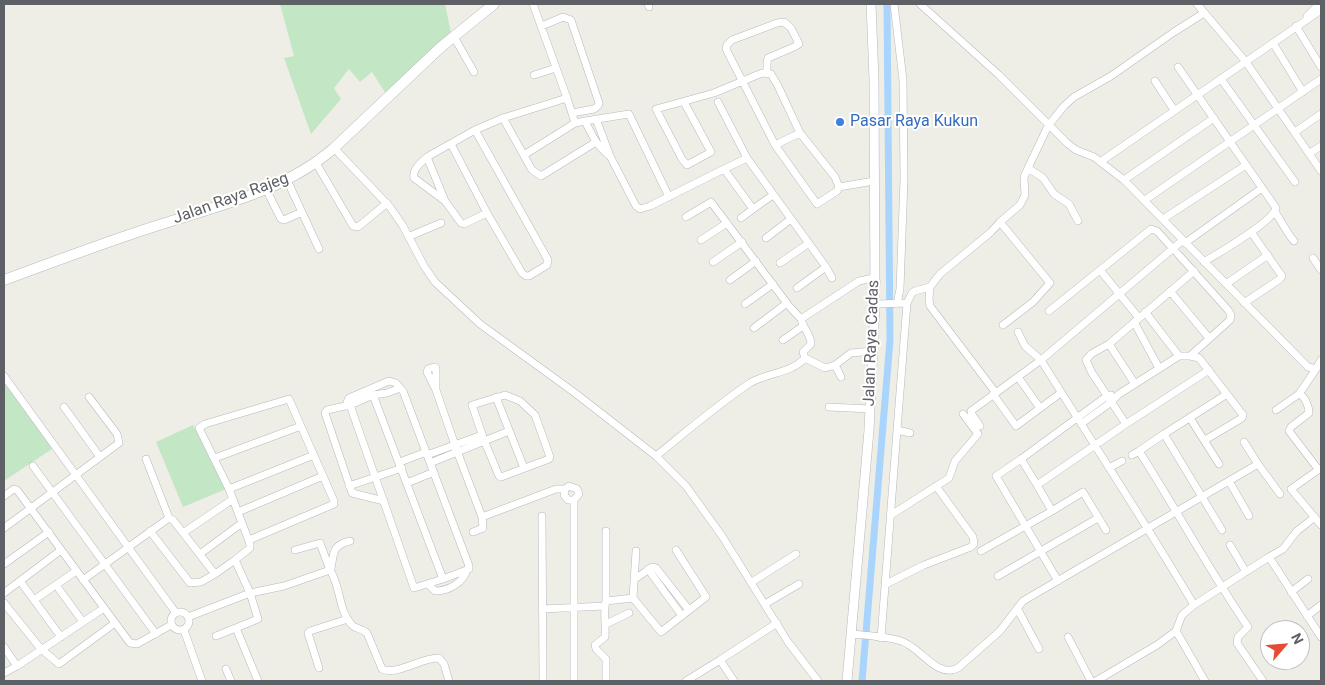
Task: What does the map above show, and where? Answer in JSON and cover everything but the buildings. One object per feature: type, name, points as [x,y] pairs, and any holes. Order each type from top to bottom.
[{"type":"main road","name":"Jalan Raya Rajeg","points":[[4,280],[117,239],[229,203],[287,180],[316,164],[414,72],[494,4]]},
{"type":"street","points":[[534,4],[574,123]]},
{"type":"street","name":"Jalan Raya Cadas","points":[[847,681],[855,634],[874,334],[874,79],[871,4]]},
{"type":"street","points":[[874,334],[888,304],[900,288],[904,179],[903,90],[894,4]]},
{"type":"street","points":[[920,4],[999,75],[1048,126],[1076,150],[1100,162],[1124,180],[1244,303],[1308,366],[1316,369]]},
{"type":"street","points":[[1197,4],[1246,62],[1321,171]]},
{"type":"street","points":[[1100,162],[1320,9]]},
{"type":"street","points":[[1058,396],[1016,426],[930,306],[930,287],[940,274],[1020,206],[1025,195],[1024,177],[1048,126],[1064,106],[1074,97],[1111,76],[1204,13]]},
{"type":"street","points":[[542,26],[563,17],[571,20],[599,102],[598,106],[594,109],[572,113]]},
{"type":"street","points":[[767,72],[768,58],[794,48],[798,44],[791,28],[784,22],[737,38],[727,45],[726,48],[774,145],[817,204],[837,191],[839,187],[874,180]]},
{"type":"street","points":[[1298,25],[1321,67]]},
{"type":"street","points":[[454,37],[474,72]]},
{"type":"street","points":[[1273,43],[1303,92]]},
{"type":"street","points":[[1178,67],[1275,206],[1275,212],[1285,226],[1286,233],[1294,241]]},
{"type":"street","points":[[534,75],[556,68]]},
{"type":"street","points":[[767,72],[771,74],[778,86],[800,133],[835,177],[839,187]]},
{"type":"street","points":[[684,102],[711,152],[687,165],[682,159],[656,108],[714,93],[767,72]]},
{"type":"street","points":[[1221,79],[1295,182]]},
{"type":"street","points":[[1145,200],[1321,79]]},
{"type":"street","points":[[1154,81],[1174,110]]},
{"type":"street","points":[[446,200],[414,178],[414,172],[427,157],[475,130],[503,118],[567,98]]},
{"type":"street","points":[[718,102],[747,158],[796,224],[832,278]]},
{"type":"street","points":[[524,155],[574,123],[629,114],[669,197]]},
{"type":"street","points":[[1295,132],[1321,114]]},
{"type":"street","points":[[503,118],[532,170],[541,176],[596,142]]},
{"type":"street","points":[[1124,180],[1214,118]]},
{"type":"street","points":[[596,119],[610,156],[636,206],[640,209],[646,208],[747,158]]},
{"type":"street","points":[[585,121],[596,142],[610,156]]},
{"type":"street","points":[[451,144],[487,212],[524,275],[529,276],[547,265],[548,260],[475,130]]},
{"type":"street","points":[[774,145],[800,133]]},
{"type":"street","points":[[1310,153],[1321,146]]},
{"type":"street","points":[[334,148],[388,203],[410,236],[424,266],[435,282],[480,324],[575,393],[656,456],[686,486],[722,536],[788,642],[818,681]]},
{"type":"street","points":[[427,157],[446,200],[458,220],[464,224],[487,212]]},
{"type":"street","points":[[316,164],[354,226],[358,227],[388,203]]},
{"type":"street","points":[[1163,219],[1246,165]]},
{"type":"street","points":[[1028,168],[1043,178],[1054,194],[1067,202],[1078,221]]},
{"type":"street","points":[[724,169],[753,209]]},
{"type":"street","points":[[287,180],[319,248]]},
{"type":"street","points":[[980,426],[971,412],[1041,360],[1120,293],[1175,252],[1184,241],[1262,188]]},
{"type":"street","points":[[266,189],[281,219],[284,220],[302,212]]},
{"type":"street","points":[[741,218],[773,195]]},
{"type":"street","points":[[686,217],[711,202],[802,322],[811,341],[811,344],[803,352],[805,358],[825,368],[835,365],[851,353],[873,351]]},
{"type":"street","points":[[1204,262],[1251,232],[1275,212]]},
{"type":"street","points":[[766,238],[791,219]]},
{"type":"street","points":[[1000,222],[1050,283],[1033,302],[1003,325]]},
{"type":"street","points":[[700,240],[727,223]]},
{"type":"street","points":[[410,236],[441,224]]},
{"type":"street","points":[[1049,311],[1145,231],[1150,229],[1157,231],[1228,310],[1231,318],[1190,356]]},
{"type":"street","points":[[1244,303],[1281,278],[1280,271],[1251,232]]},
{"type":"street","points":[[713,262],[742,242]]},
{"type":"street","points":[[780,263],[809,243]]},
{"type":"street","points":[[1226,284],[1268,255]]},
{"type":"street","points":[[1313,258],[1321,270]]},
{"type":"street","points":[[730,280],[756,261]]},
{"type":"street","points":[[797,288],[826,267]]},
{"type":"street","points":[[1100,270],[1120,293],[1136,320],[1159,368]]},
{"type":"street","points":[[1126,424],[1108,399],[1086,360],[1091,354],[1109,344],[1194,271]]},
{"type":"street","points":[[783,340],[802,322],[859,281],[874,278],[888,304]]},
{"type":"street","points":[[745,304],[773,284]]},
{"type":"street","points":[[878,638],[886,584],[907,304],[915,291],[930,287]]},
{"type":"street","points":[[1170,292],[1209,338]]},
{"type":"street","points":[[754,328],[787,304]]},
{"type":"street","points":[[888,304],[907,304]]},
{"type":"street","points":[[1145,312],[1179,356]]},
{"type":"street","points":[[1018,332],[1025,346],[1041,360],[1149,528],[1194,604]]},
{"type":"street","points":[[1109,344],[1135,384]]},
{"type":"street","points":[[1058,581],[996,476],[1079,421],[1108,399],[1179,356],[1199,358],[1243,414],[1243,416],[1205,440]]},
{"type":"street","points":[[656,456],[752,382],[791,369],[805,358]]},
{"type":"street","points":[[1276,410],[1299,394],[1319,366],[1321,360]]},
{"type":"street","points":[[835,365],[841,377]]},
{"type":"street","points":[[1037,484],[1209,370]]},
{"type":"street","points":[[4,376],[77,474],[176,613]]},
{"type":"street","points":[[1018,377],[1040,408]]},
{"type":"street","points":[[428,584],[435,591],[448,589],[462,579],[469,568],[469,566],[403,392],[396,383],[389,381],[350,398],[347,402],[376,476],[414,588],[467,570]]},
{"type":"street","points":[[384,501],[352,493],[325,413],[326,410],[349,405],[373,395],[387,393],[400,388]]},
{"type":"street","points":[[436,390],[482,518],[483,528],[473,532]]},
{"type":"street","points":[[1132,455],[1227,394]]},
{"type":"street","points":[[1299,394],[1302,395],[1308,412],[1291,427],[1289,433],[1320,469],[1291,489],[1321,525]]},
{"type":"street","points":[[373,395],[444,579]]},
{"type":"street","points":[[508,395],[520,401],[537,417],[549,458],[501,477],[499,476],[472,405],[496,397],[508,395]]},
{"type":"street","points":[[4,528],[119,443],[120,440],[117,434],[89,397]]},
{"type":"street","points":[[496,397],[524,468]]},
{"type":"street","points":[[150,531],[190,583],[201,582],[215,574],[250,548],[249,540],[233,499],[200,430],[201,426],[289,399],[334,501],[333,505],[249,540]]},
{"type":"street","points":[[64,407],[100,457]]},
{"type":"street","points":[[829,408],[870,409]]},
{"type":"street","points":[[891,515],[949,478],[954,461],[978,434],[963,414]]},
{"type":"street","points":[[1190,418],[1219,464]]},
{"type":"street","points":[[214,458],[301,426]]},
{"type":"street","points":[[897,430],[910,433]]},
{"type":"street","points":[[349,486],[427,454],[456,448],[509,431]]},
{"type":"street","points":[[1164,434],[1222,530]]},
{"type":"street","points":[[1244,442],[1280,494]]},
{"type":"street","points":[[430,463],[456,448]]},
{"type":"street","points":[[1139,451],[1177,511],[1221,587],[1248,627],[1237,639],[1238,647],[1263,681]]},
{"type":"street","points":[[229,490],[314,456]]},
{"type":"street","points":[[146,458],[169,518],[215,574]]},
{"type":"street","points":[[1021,459],[1052,511]]},
{"type":"street","points":[[1109,468],[1122,461]]},
{"type":"street","points":[[855,634],[907,643],[940,668],[951,671],[958,668],[1000,631],[1023,601],[1258,464]]},
{"type":"street","points":[[33,466],[156,634]]},
{"type":"street","points":[[407,483],[434,472]]},
{"type":"street","points":[[238,512],[323,476]]},
{"type":"street","points":[[1229,482],[1249,516]]},
{"type":"street","points":[[482,518],[556,489],[565,490],[572,486],[577,488],[579,494],[574,500],[574,681]]},
{"type":"street","points":[[886,584],[924,565],[971,547],[974,544],[973,537],[936,486]]},
{"type":"street","points":[[4,496],[16,488],[130,643],[137,644],[172,625]]},
{"type":"street","points":[[565,490],[566,498],[574,500]]},
{"type":"street","points":[[981,551],[1083,492],[1106,530]]},
{"type":"street","points":[[183,533],[233,499]]},
{"type":"street","points":[[542,516],[543,681]]},
{"type":"street","points":[[1096,681],[1176,631],[1182,615],[1194,604],[1283,550],[1297,531],[1315,517]]},
{"type":"street","points":[[83,580],[169,518]]},
{"type":"street","points":[[998,576],[1098,518]]},
{"type":"street","points":[[200,554],[242,523]]},
{"type":"street","points":[[606,531],[605,637],[595,645],[596,650],[606,659],[606,681]]},
{"type":"street","points":[[4,564],[49,532]]},
{"type":"street","points":[[330,570],[335,549],[350,541]]},
{"type":"street","points":[[295,550],[320,543],[330,570],[336,578],[342,605],[348,619],[354,627],[367,632],[380,666],[385,671],[393,671],[439,658],[444,664],[448,681]]},
{"type":"street","points":[[1230,545],[1246,572]]},
{"type":"street","points":[[4,593],[61,550]]},
{"type":"street","points":[[636,551],[633,598],[660,632],[662,632],[706,596],[676,550]]},
{"type":"street","points":[[752,582],[796,554]]},
{"type":"street","points":[[1269,558],[1321,637]]},
{"type":"street","points":[[216,636],[258,618],[250,593],[235,560]]},
{"type":"street","points":[[635,579],[652,567],[656,568],[689,610]]},
{"type":"street","points":[[34,600],[76,570]]},
{"type":"street","points":[[188,616],[250,593],[284,586],[330,570]]},
{"type":"street","points":[[648,570],[682,616]]},
{"type":"street","points":[[1291,592],[1308,579]]},
{"type":"street","points":[[20,581],[61,637]]},
{"type":"street","points":[[56,584],[83,622]]},
{"type":"street","points":[[765,604],[799,584]]},
{"type":"street","points":[[542,609],[574,608],[633,598]]},
{"type":"street","points":[[4,603],[41,649],[60,664],[115,624]]},
{"type":"street","points":[[1306,616],[1321,605]]},
{"type":"street","points":[[4,673],[104,608]]},
{"type":"street","points":[[1017,608],[1039,649]]},
{"type":"street","points":[[181,612],[188,616],[190,622],[184,630],[177,630],[172,625],[172,618],[176,613],[181,612]]},
{"type":"street","points":[[606,624],[629,613]]},
{"type":"street","points":[[319,668],[308,633],[348,619]]},
{"type":"street","points":[[686,681],[777,623]]},
{"type":"street","points":[[236,628],[258,681]]},
{"type":"street","points":[[184,630],[202,681]]},
{"type":"street","points":[[1176,631],[1205,681]]},
{"type":"street","points":[[1068,637],[1091,681]]},
{"type":"street","points":[[4,647],[17,666]]},
{"type":"street","points":[[720,660],[734,681]]},
{"type":"street","points":[[226,669],[231,681]]},
{"type":"green space","points":[[280,4],[445,4],[452,38],[386,94],[372,72],[360,82],[349,69],[334,88],[341,99],[311,134],[284,58],[294,56]]},
{"type":"green space","points":[[4,382],[55,447],[4,481]]},
{"type":"green space","points":[[193,425],[226,489],[183,507],[156,442]]},
{"type":"waterway","points":[[862,681],[890,340],[887,4]]},
{"type":"place","name":"Pasar Raya Kukun","points":[[840,122]]}]
